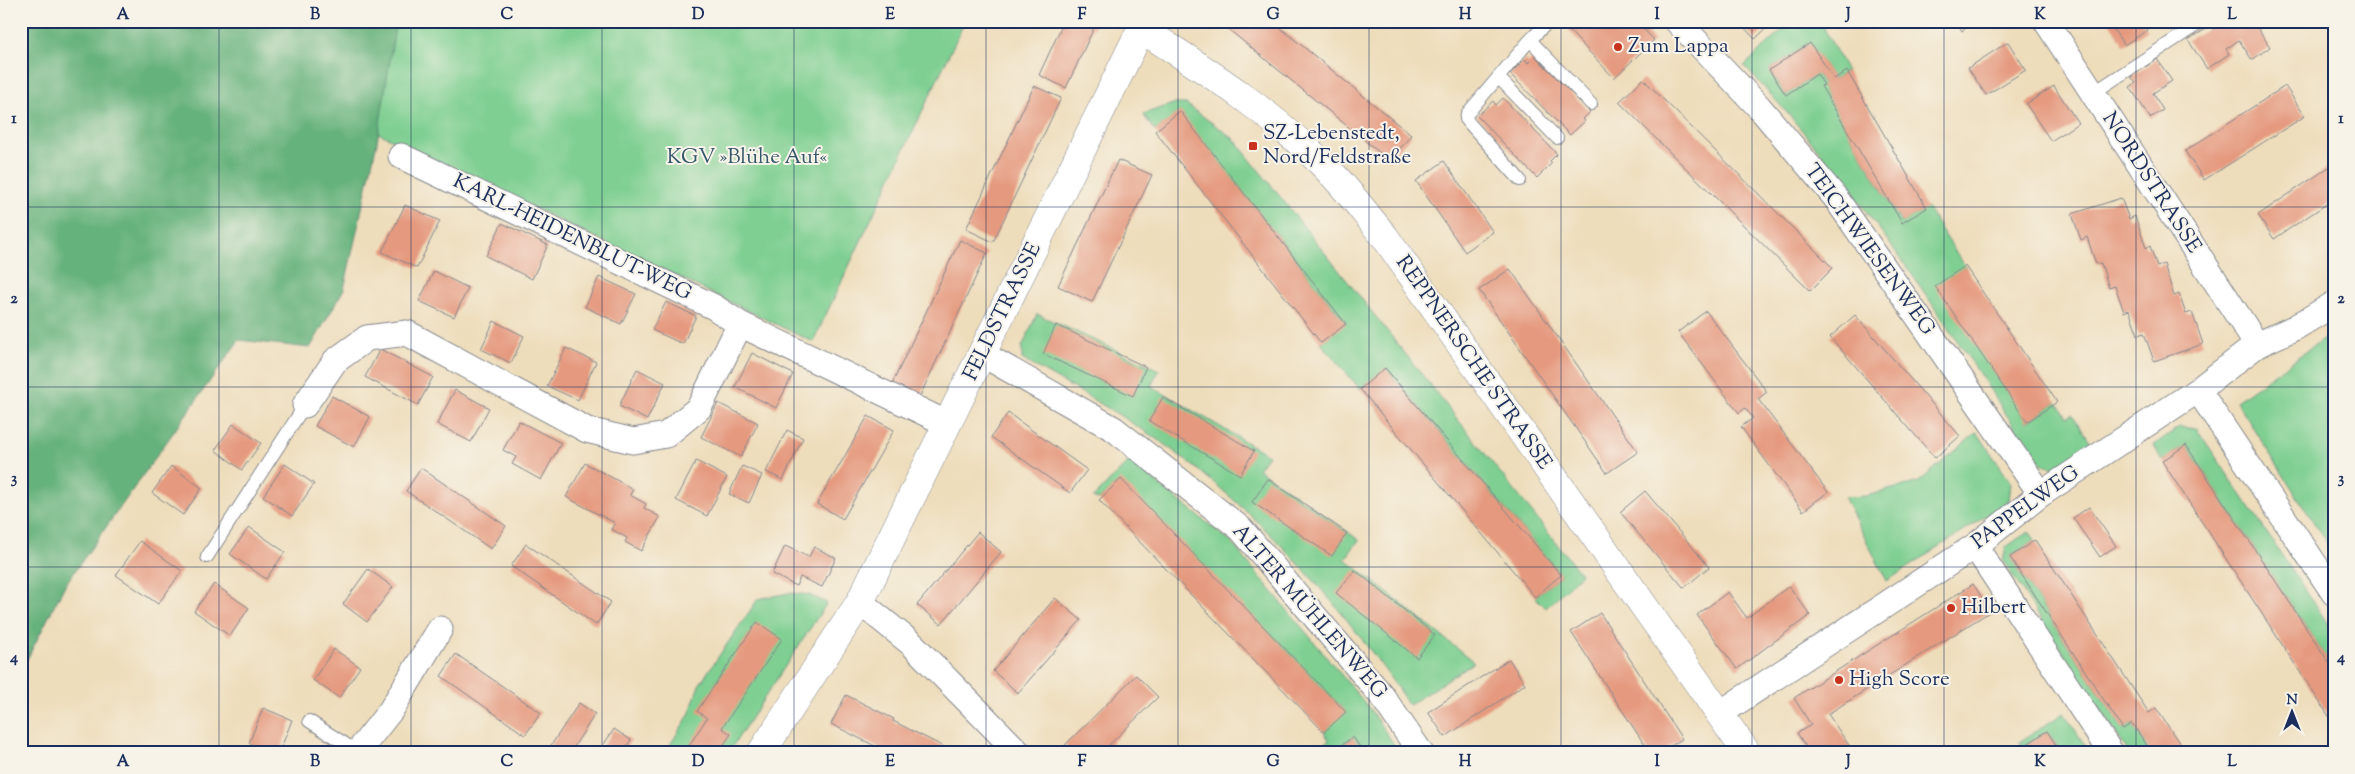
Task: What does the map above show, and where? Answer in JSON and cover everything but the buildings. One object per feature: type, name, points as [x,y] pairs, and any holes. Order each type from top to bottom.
[{"type":"street","name":"TEICHWIESENWEG","points":[[1677,21],[1760,107],[1835,197],[2041,494]]},
{"type":"street","name":"NORDSTRASSE","points":[[2046,21],[2257,345]]},
{"type":"street","name":"FELDSTRASSE","points":[[761,753],[860,602],[1143,25]]},
{"type":"street","name":"REPPNERSCHE STRASSE","points":[[1143,25],[1230,86],[1292,136],[1334,176],[1385,238],[1747,753]]},
{"type":"street","name":"KARL-HEIDENBLUT-WEG","points":[[401,156],[714,306],[740,324],[948,424]]},
{"type":"street","name":"PAPPELWEG","points":[[1719,714],[1975,546],[2041,494],[2198,390],[2257,345],[2296,327],[2334,304]]},
{"type":"street","points":[[305,405],[335,361],[367,338],[407,333],[587,430],[633,441],[666,435],[699,408],[740,324]]},
{"type":"street","name":"ALTER MÜHLENWEG","points":[[982,354],[1114,429],[1241,529],[1382,696],[1421,753]]},
{"type":"street","points":[[2198,390],[2334,594]]},
{"type":"street","points":[[1975,546],[2111,753]]},
{"type":"street","points":[[860,602],[912,644],[1019,753]]},
{"type":"street","points":[[358,752],[391,710],[440,629]]},
{"type":"lane","points":[[1520,180],[1466,119],[1469,110],[1549,21]]},
{"type":"lane","points":[[2093,93],[2200,23]]},
{"type":"lane","points":[[1530,40],[1591,104]]},
{"type":"lane","points":[[1498,77],[1557,138]]},
{"type":"lane","points":[[207,557],[305,405]]},
{"type":"lane","points":[[309,721],[358,752]]},
{"type":"green space","points":[[21,21],[396,21],[377,142],[344,289],[310,348],[239,340],[65,585],[21,671]]},
{"type":"green space","name":"KGV »Blühe Auf«","points":[[381,21],[965,21],[813,342],[341,115]]},
{"type":"green space","points":[[1792,21],[1820,21],[1847,71],[1834,79],[1809,43],[1769,70],[1786,95],[1817,74],[1824,85],[1822,87],[1901,223],[1927,208],[1965,266],[2027,422],[2057,402],[2067,417],[2072,414],[2092,444],[2056,468],[2046,466],[2036,459],[1934,306],[1862,206],[1786,111],[1744,66]]},
{"type":"green space","points":[[1173,104],[1186,104],[1234,139],[1581,574],[1546,608],[1535,597],[1561,575],[1386,368],[1360,389],[1321,343],[1346,323],[1180,112],[1155,131],[1143,114]]},
{"type":"green space","points":[[1037,314],[1159,370],[1151,386],[1268,455],[1258,469],[1359,540],[1345,559],[1474,662],[1409,705],[1385,670],[1334,604],[1277,542],[1216,484],[1144,431],[1022,359],[1022,347]]},
{"type":"green space","points":[[2334,332],[2334,554],[2236,401]]},
{"type":"green space","points":[[2179,427],[2197,429],[2334,633],[2334,670],[2186,445],[2162,461],[2154,445]]},
{"type":"green space","points":[[1977,432],[2011,483],[2009,501],[1887,581],[1844,497],[1866,496],[1919,482]]},
{"type":"green space","points":[[1129,461],[1230,541],[1369,708],[1400,753],[1364,753],[1353,737],[1331,753],[1328,753],[1323,745],[1329,740],[1324,732],[1345,711],[1121,480],[1099,500],[1093,498]]},
{"type":"green space","points":[[2029,531],[2035,540],[2010,557],[2123,729],[2132,723],[2150,753],[2129,753],[2003,561],[2006,547]]},
{"type":"green space","points":[[789,593],[809,595],[827,603],[728,753],[665,753],[689,715],[699,685],[758,599]]},
{"type":"green space","points":[[2064,713],[2090,753],[2061,753],[2047,731],[2022,747],[2019,742]]},
{"type":"place","name":"Zum Lappa","points":[[1618,47]]},
{"type":"place","name":"SZ-Lebenstedt, Nord/Feldstraße","points":[[1253,146]]},
{"type":"place","name":"Hilbert","points":[[1951,608]]},
{"type":"place","name":"High Score","points":[[1839,680]]}]
